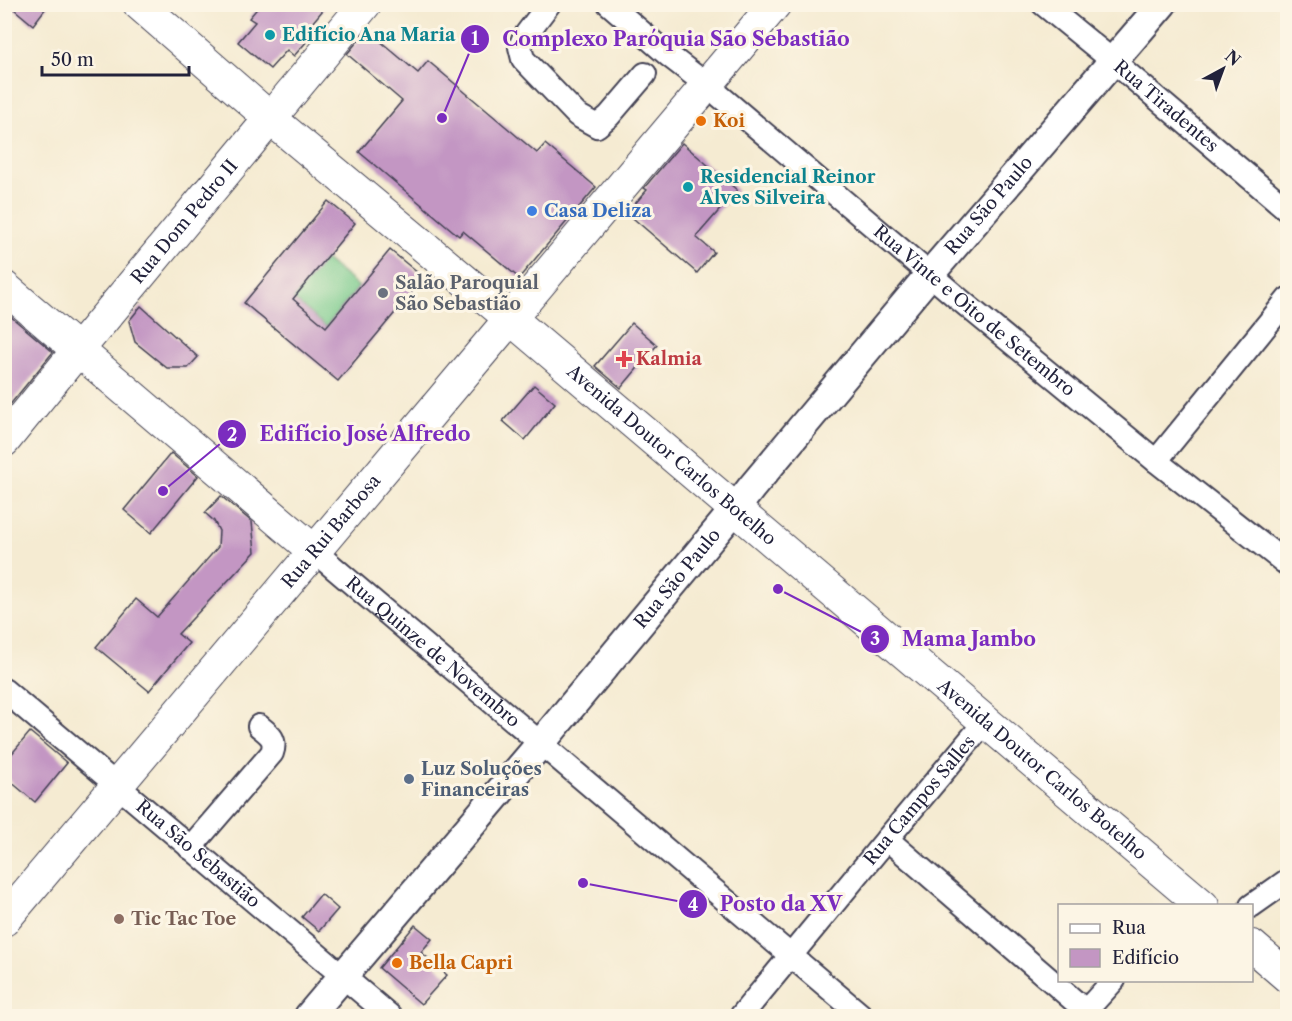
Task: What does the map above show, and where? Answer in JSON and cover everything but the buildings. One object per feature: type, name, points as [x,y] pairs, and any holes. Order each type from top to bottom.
[{"type":"main road","name":"Avenida Doutor Carlos Botelho","points":[[139,4],[271,119],[511,319],[985,722],[1191,902]]},
{"type":"main road","name":"Rua Dom Pedro II","points":[[4,441],[365,4]]},
{"type":"main road","name":"Rua Rui Barbosa","points":[[4,920],[775,4]]},
{"type":"main road","name":"Rua Quinze de Novembro","points":[[4,287],[314,551]]},
{"type":"main road","points":[[1253,948],[1287,977]]},
{"type":"street","points":[[549,4],[524,38],[520,47],[523,59],[577,115],[597,126],[609,116],[645,75]]},
{"type":"street","name":"Rua Vinte e Oito de Setembro","points":[[609,4],[930,274],[1156,461],[1287,565]]},
{"type":"street","name":"Rua Tiradentes","points":[[1043,4],[1287,210]]},
{"type":"street","name":"Rua São Paulo","points":[[309,1017],[541,743],[930,274],[1162,4]]},
{"type":"street","points":[[1156,461],[1287,299]]},
{"type":"street","name":"Rua Quinze de Novembro","points":[[314,551],[862,1017]]},
{"type":"street","name":"Rua São Sebastião","points":[[4,690],[390,1017]]},
{"type":"street","name":"Rua Campos Salles","points":[[741,1017],[985,722]]},
{"type":"street","points":[[190,848],[272,753],[273,741],[259,726]]},
{"type":"street","points":[[887,839],[1084,1014],[1113,982]]},
{"type":"street","points":[[1253,904],[1287,879]]},
{"type":"green space","points":[[325,259],[359,287],[326,327],[293,299]]},
{"type":"place","name":"Edifício Ana Maria","points":[[270,35]]},
{"type":"place","name":"Complexo Paróquia São Sebastião","points":[[442,118]]},
{"type":"place","name":"Koi","points":[[701,121]]},
{"type":"place","name":"Residencial Reinor Alves Silveira","points":[[688,187]]},
{"type":"place","name":"Casa Deliza","points":[[532,211]]},
{"type":"place","name":"Salão Paroquial São Sebastião","points":[[383,293]]},
{"type":"place","name":"Kalmia","points":[[624,359]]},
{"type":"place","name":"Edifício José Alfredo","points":[[163,491]]},
{"type":"place","name":"Mama Jambo","points":[[778,589]]},
{"type":"place","name":"Luz Soluções Financeiras","points":[[409,779]]},
{"type":"place","name":"Posto da XV","points":[[583,883]]},
{"type":"place","name":"Tic Tac Toe","points":[[119,919]]},
{"type":"place","name":"Bella Capri","points":[[397,963]]}]
